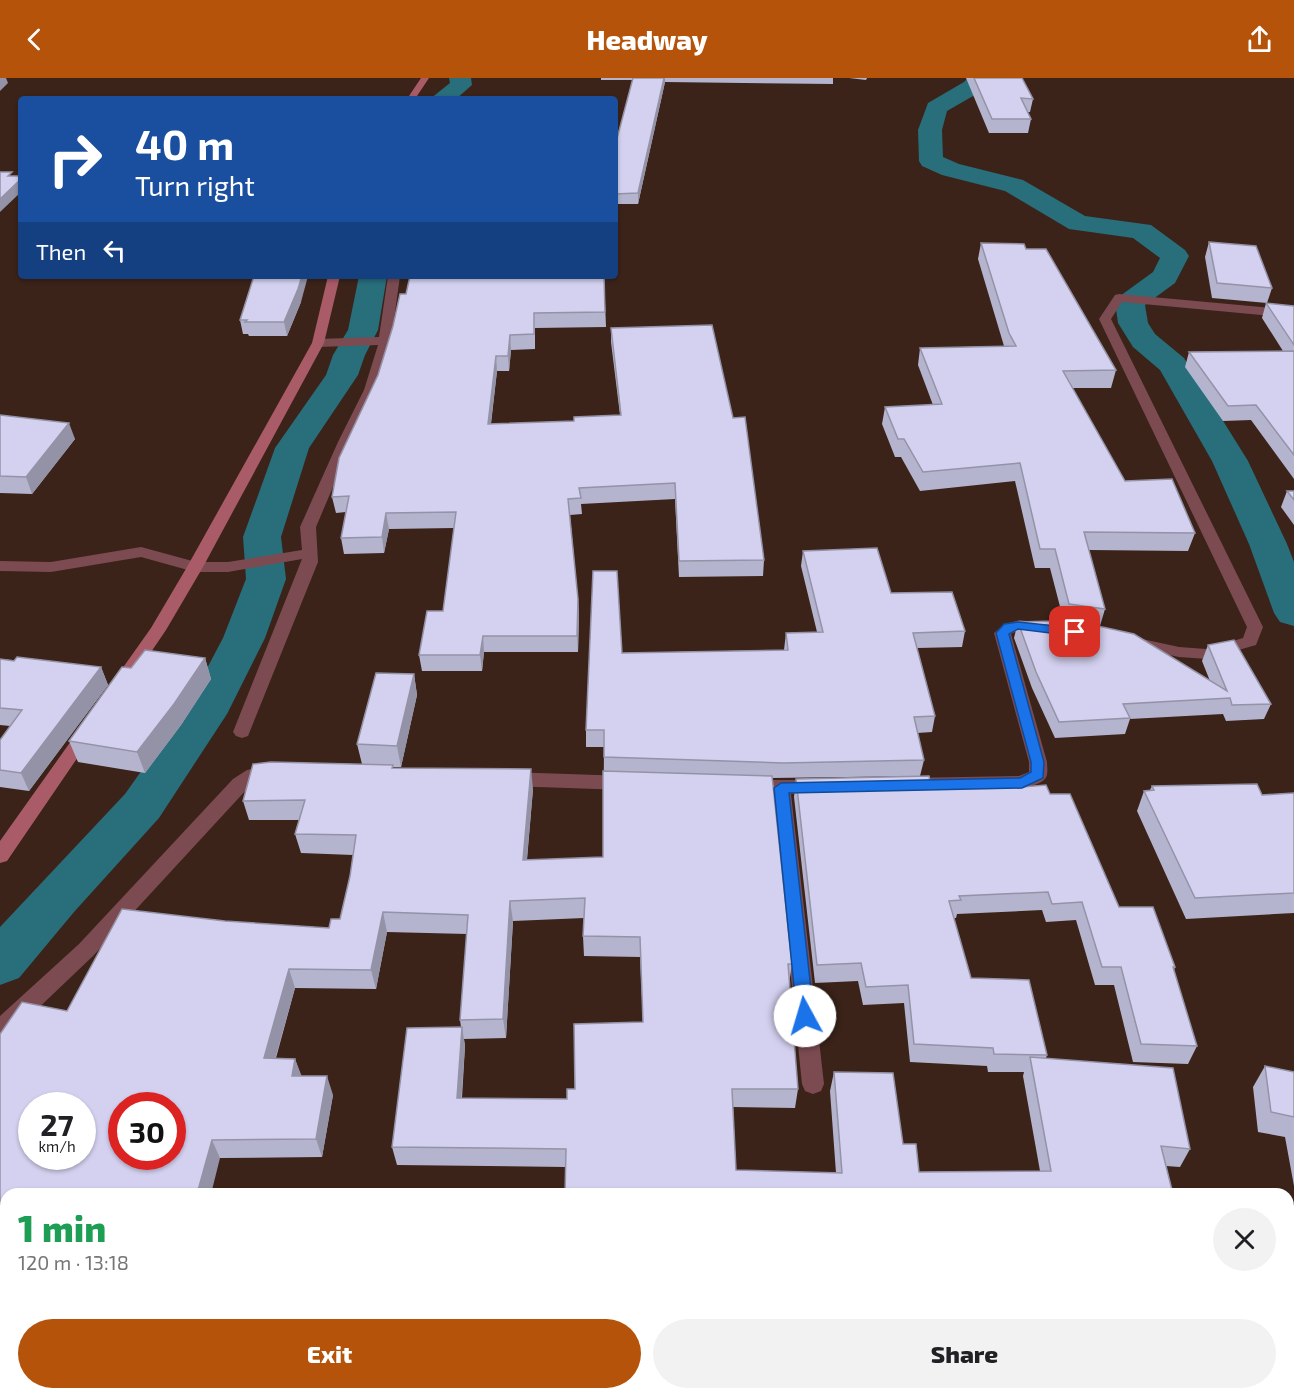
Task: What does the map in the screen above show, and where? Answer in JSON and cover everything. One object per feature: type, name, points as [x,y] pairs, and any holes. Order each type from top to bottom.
[{"type":"main road","points":[[413,96],[425,78]]},
{"type":"main road","points":[[120,684],[158,630],[195,567],[318,344],[333,279]]},
{"type":"main road","points":[[0,856],[94,721]]},
{"type":"street","points":[[242,732],[310,562],[308,527],[345,442],[371,390],[385,341],[394,279]]},
{"type":"street","points":[[1115,639],[1179,652],[1207,654],[1250,641],[1255,627],[1105,319],[1119,298],[1294,314]]},
{"type":"street","points":[[318,344],[385,341]]},
{"type":"street","points":[[3,570],[51,567],[141,552],[195,567],[228,567],[310,553]]},
{"type":"street","points":[[884,786],[1022,783],[1038,775],[1038,762],[1002,633],[1008,627],[1018,626],[1050,629]]},
{"type":"street","points":[[0,1030],[86,950],[240,784],[254,775],[284,772]]},
{"type":"street","points":[[485,779],[639,784]]},
{"type":"street","points":[[734,787],[838,787]]},
{"type":"street","points":[[781,788],[813,1084]]},
{"type":"building","points":[[633,78],[664,78],[638,193],[618,194],[618,135]]},
{"type":"building","points":[[974,78],[1022,78],[1033,99],[1021,98],[1031,119],[992,119]]},
{"type":"building","points":[[0,172],[12,172],[8,176],[18,176],[18,182],[0,199]]},
{"type":"building","points":[[1209,242],[1256,246],[1272,288],[1217,283]]},
{"type":"building","points":[[981,243],[1024,244],[1026,249],[1046,249],[1116,370],[1063,371],[1125,481],[1172,479],[1195,533],[1084,532],[1105,609],[1069,604],[1055,549],[1040,549],[1020,463],[923,472],[904,439],[898,439],[885,407],[942,404],[920,348],[1016,346],[1009,333]]},
{"type":"building","points":[[253,279],[301,279],[284,322],[240,320]]},
{"type":"building","points":[[409,279],[604,279],[605,312],[534,313],[534,334],[510,335],[508,356],[496,356],[488,424],[574,421],[574,417],[621,415],[611,328],[712,325],[733,418],[745,417],[764,560],[679,561],[675,483],[579,488],[581,498],[568,499],[578,599],[577,636],[483,636],[480,655],[419,655],[427,611],[443,611],[456,512],[386,513],[382,537],[341,538],[349,496],[332,497],[339,458],[378,375],[400,294],[406,294]]},
{"type":"building","points":[[1266,303],[1294,306],[1294,345]]},
{"type":"building","points":[[1294,351],[1294,455],[1256,405],[1228,406],[1189,352]]},
{"type":"building","points":[[0,415],[69,423],[26,477],[0,476]]},
{"type":"building","points":[[1287,491],[1294,491],[1294,500]]},
{"type":"building","points":[[877,548],[891,593],[952,592],[965,631],[913,633],[935,716],[914,717],[924,760],[783,763],[604,757],[604,730],[586,730],[593,571],[617,571],[622,653],[788,650],[786,633],[823,632],[803,551]]},
{"type":"building","points":[[1056,621],[1098,626],[1134,634],[1227,691],[1208,645],[1234,640],[1271,704],[1232,705],[1230,698],[1123,704],[1130,718],[1059,722],[1036,672],[1018,622]]},
{"type":"building","points":[[145,650],[205,658],[174,704],[137,752],[69,741],[122,667],[131,668]]},
{"type":"building","points":[[17,657],[101,667],[21,773],[0,770],[0,740],[22,710],[0,708],[0,659],[14,661]]},
{"type":"building","points":[[376,673],[414,674],[397,746],[357,744]]},
{"type":"building","points":[[271,762],[393,765],[392,768],[531,769],[523,860],[603,857],[603,771],[772,776],[792,964],[788,964],[798,1089],[732,1089],[736,1170],[842,1173],[834,1072],[893,1073],[903,1144],[916,1144],[919,1172],[1051,1171],[1030,1057],[1173,1068],[1190,1149],[1161,1146],[1172,1188],[565,1188],[566,1149],[392,1147],[407,1028],[462,1027],[457,1098],[567,1099],[567,1089],[575,1089],[574,1024],[643,1022],[640,937],[583,936],[585,898],[510,901],[503,1019],[460,1020],[468,915],[383,912],[371,970],[289,969],[264,1058],[295,1059],[292,1076],[327,1076],[316,1139],[212,1140],[199,1188],[0,1188],[0,1034],[22,1002],[67,1011],[122,909],[225,921],[329,928],[331,919],[340,919],[356,835],[295,834],[305,800],[243,801],[253,764]]},
{"type":"building","points":[[929,776],[931,787],[1008,784],[1009,788],[1046,785],[1050,794],[1070,794],[1119,907],[1153,907],[1175,967],[1173,967],[1197,1046],[1141,1044],[1121,967],[1102,967],[1082,902],[1052,904],[1048,892],[959,896],[961,900],[949,901],[971,978],[1029,980],[1047,1055],[994,1054],[993,1048],[914,1044],[908,985],[866,987],[861,963],[817,965],[796,779]]},
{"type":"building","points":[[1257,784],[1262,795],[1294,793],[1294,893],[1195,898],[1144,791],[1154,790],[1152,786]]},
{"type":"building","points":[[1265,1066],[1294,1072],[1294,1117],[1271,1112]]},
{"type":"waterway","points":[[445,96],[461,85],[460,78]]},
{"type":"waterway","points":[[979,78],[972,87],[936,108],[930,130],[931,161],[951,170],[1014,185],[1078,223],[1141,231],[1175,256],[1165,277],[1130,302],[1133,323],[1144,340],[1173,365],[1230,461],[1268,544],[1294,613]]},
{"type":"waterway","points":[[0,963],[56,898],[142,806],[205,714],[244,638],[266,579],[262,537],[292,448],[342,375],[349,355],[363,330],[372,279]]},
{"type":"route","points":[[805,1016],[781,788],[1022,783],[1038,775],[1038,762],[1002,633],[1008,627],[1018,626],[1075,632]]}]
